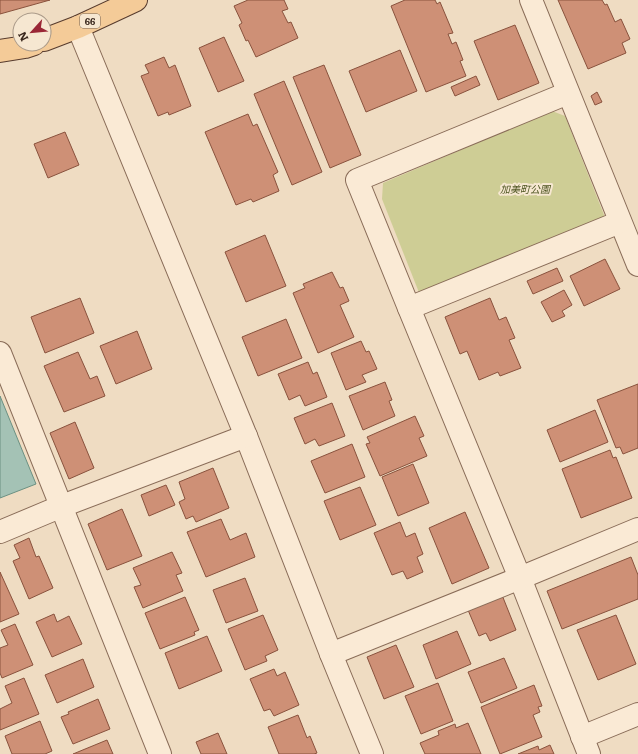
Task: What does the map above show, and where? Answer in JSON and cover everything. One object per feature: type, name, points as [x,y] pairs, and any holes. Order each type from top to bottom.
[{"type":"main road","name":"66","points":[[52,37],[78,27],[136,0]]},
{"type":"main road","points":[[0,51],[12,49]]},
{"type":"street","points":[[531,0],[638,265]]},
{"type":"street","points":[[78,27],[246,436],[331,654],[372,754]]},
{"type":"street","points":[[568,93],[357,180],[520,578],[585,745],[638,714]]},
{"type":"street","points":[[409,308],[620,222]]},
{"type":"street","points":[[0,354],[160,754]]},
{"type":"street","points":[[0,532],[62,506],[246,436]]},
{"type":"street","points":[[331,654],[638,529]]},
{"type":"green space","name":"加美町公園","points":[[552,111],[565,116],[606,220],[420,295],[382,199],[383,183]]},
{"type":"shaded area","points":[[0,396],[36,484],[0,498]]},
{"type":"building","points":[[0,0],[50,0],[0,14]]},
{"type":"building","points":[[248,0],[284,0],[288,9],[282,11],[288,23],[291,22],[298,38],[256,57],[248,40],[246,41],[239,25],[242,23],[234,6]]},
{"type":"building","points":[[405,0],[435,0],[437,4],[440,2],[453,33],[448,34],[452,44],[456,42],[463,60],[460,61],[466,76],[426,92],[391,6]]},
{"type":"building","points":[[558,0],[602,0],[605,5],[607,4],[615,22],[621,19],[630,39],[622,43],[626,53],[588,69]]},
{"type":"building","points":[[515,25],[539,83],[498,100],[474,41]]},
{"type":"building","points":[[224,37],[244,81],[218,92],[199,48]]},
{"type":"building","points":[[400,50],[417,91],[366,112],[349,71]]},
{"type":"building","points":[[164,57],[169,68],[175,65],[191,106],[169,115],[168,112],[158,116],[141,76],[149,73],[145,65]]},
{"type":"building","points":[[324,65],[361,155],[330,168],[293,77]]},
{"type":"building","points":[[476,76],[480,85],[455,96],[451,87]]},
{"type":"building","points":[[284,81],[322,172],[292,185],[254,94]]},
{"type":"building","points":[[597,92],[602,102],[595,105],[591,96]]},
{"type":"building","points":[[248,114],[253,126],[257,124],[278,172],[273,175],[279,191],[253,202],[251,199],[236,205],[205,132]]},
{"type":"building","points":[[65,132],[79,165],[48,178],[34,144]]},
{"type":"building","points":[[265,235],[286,286],[246,302],[225,252]]},
{"type":"building","points":[[605,259],[620,289],[584,306],[570,276]]},
{"type":"building","points":[[557,268],[563,281],[533,294],[527,281]]},
{"type":"building","points":[[332,272],[340,288],[343,287],[349,301],[340,305],[354,337],[318,353],[293,293],[305,288],[303,284]]},
{"type":"building","points":[[564,290],[572,305],[562,311],[565,316],[552,322],[541,302]]},
{"type":"building","points":[[80,298],[94,333],[45,353],[31,317]]},
{"type":"building","points":[[490,298],[499,320],[506,317],[515,338],[509,340],[521,368],[500,376],[498,372],[479,380],[467,351],[460,354],[445,317]]},
{"type":"building","points":[[286,319],[302,358],[258,376],[242,337]]},
{"type":"building","points":[[137,331],[152,369],[116,384],[100,346]]},
{"type":"building","points":[[361,341],[366,352],[369,351],[377,369],[362,375],[366,382],[346,390],[331,353]]},
{"type":"building","points":[[78,352],[90,379],[97,376],[105,396],[64,412],[44,366]]},
{"type":"building","points":[[308,362],[313,374],[317,372],[327,397],[305,406],[300,395],[289,400],[278,374]]},
{"type":"building","points":[[385,382],[392,400],[389,401],[395,416],[363,430],[349,396]]},
{"type":"building","points":[[638,384],[638,448],[623,454],[620,447],[616,448],[597,400]]},
{"type":"building","points":[[332,403],[345,436],[319,446],[315,439],[305,444],[294,418]]},
{"type":"building","points":[[595,410],[608,442],[560,462],[547,430]]},
{"type":"building","points":[[415,416],[424,436],[419,438],[427,456],[380,476],[366,444],[370,443],[367,437]]},
{"type":"building","points":[[75,422],[94,468],[69,479],[50,433]]},
{"type":"building","points":[[352,444],[365,477],[325,493],[311,461]]},
{"type":"building","points":[[610,450],[613,458],[616,457],[632,498],[581,518],[562,469]]},
{"type":"building","points":[[413,464],[429,503],[398,516],[382,477]]},
{"type":"building","points":[[213,468],[229,508],[196,522],[193,516],[186,519],[179,502],[185,499],[179,482]]},
{"type":"building","points":[[166,485],[175,505],[149,516],[141,495]]},
{"type":"building","points":[[360,487],[376,525],[340,540],[324,501]]},
{"type":"building","points":[[122,509],[142,556],[107,570],[88,524]]},
{"type":"building","points":[[465,512],[489,568],[452,584],[429,528]]},
{"type":"building","points":[[221,519],[230,540],[246,533],[255,557],[206,577],[187,532]]},
{"type":"building","points":[[400,522],[406,537],[415,533],[423,554],[417,557],[423,572],[407,579],[403,571],[392,575],[374,533]]},
{"type":"building","points":[[29,538],[36,557],[39,556],[53,588],[29,599],[13,561],[20,558],[14,545]]},
{"type":"building","points":[[172,552],[182,573],[176,575],[183,591],[143,608],[134,587],[141,585],[133,568]]},
{"type":"building","points":[[631,557],[638,575],[638,599],[562,629],[547,591]]},
{"type":"building","points":[[0,572],[19,614],[0,622]]},
{"type":"building","points":[[245,578],[258,611],[226,623],[213,590]]},
{"type":"building","points":[[502,595],[516,630],[490,641],[486,633],[479,636],[468,610]]},
{"type":"building","points":[[185,597],[199,630],[194,632],[195,635],[160,649],[145,613]]},
{"type":"building","points":[[54,614],[57,622],[69,616],[82,644],[52,657],[36,622]]},
{"type":"building","points":[[263,615],[278,650],[265,656],[267,661],[245,670],[228,629]]},
{"type":"building","points":[[616,615],[636,664],[598,680],[577,630]]},
{"type":"building","points":[[15,624],[33,665],[2,678],[0,673],[0,648],[8,645],[1,630]]},
{"type":"building","points":[[457,631],[471,664],[436,679],[423,645]]},
{"type":"building","points":[[207,636],[222,671],[179,689],[165,653]]},
{"type":"building","points":[[396,645],[414,687],[384,699],[367,657]]},
{"type":"building","points":[[504,658],[517,688],[481,703],[468,672]]},
{"type":"building","points":[[83,659],[94,687],[57,703],[45,675]]},
{"type":"building","points":[[274,669],[277,676],[285,672],[299,705],[274,716],[270,709],[264,711],[250,679]]},
{"type":"building","points":[[24,678],[39,714],[0,730],[0,709],[12,703],[5,686]]},
{"type":"building","points":[[438,683],[453,721],[421,734],[405,696]]},
{"type":"building","points":[[534,685],[542,706],[538,707],[540,712],[533,715],[542,737],[500,754],[481,707]]},
{"type":"building","points":[[98,699],[110,729],[73,744],[61,717],[69,714],[68,712]]},
{"type":"building","points":[[298,715],[307,738],[310,736],[317,753],[279,754],[268,727]]},
{"type":"building","points":[[40,721],[52,751],[45,754],[12,754],[5,736]]},
{"type":"building","points":[[468,723],[481,754],[425,754],[420,743],[439,735],[438,731],[455,724],[456,728]]},
{"type":"building","points":[[218,733],[227,754],[201,754],[196,742]]},
{"type":"building","points":[[107,740],[113,754],[73,754]]},
{"type":"building","points":[[550,745],[554,754],[518,754],[538,746],[539,750]]}]
